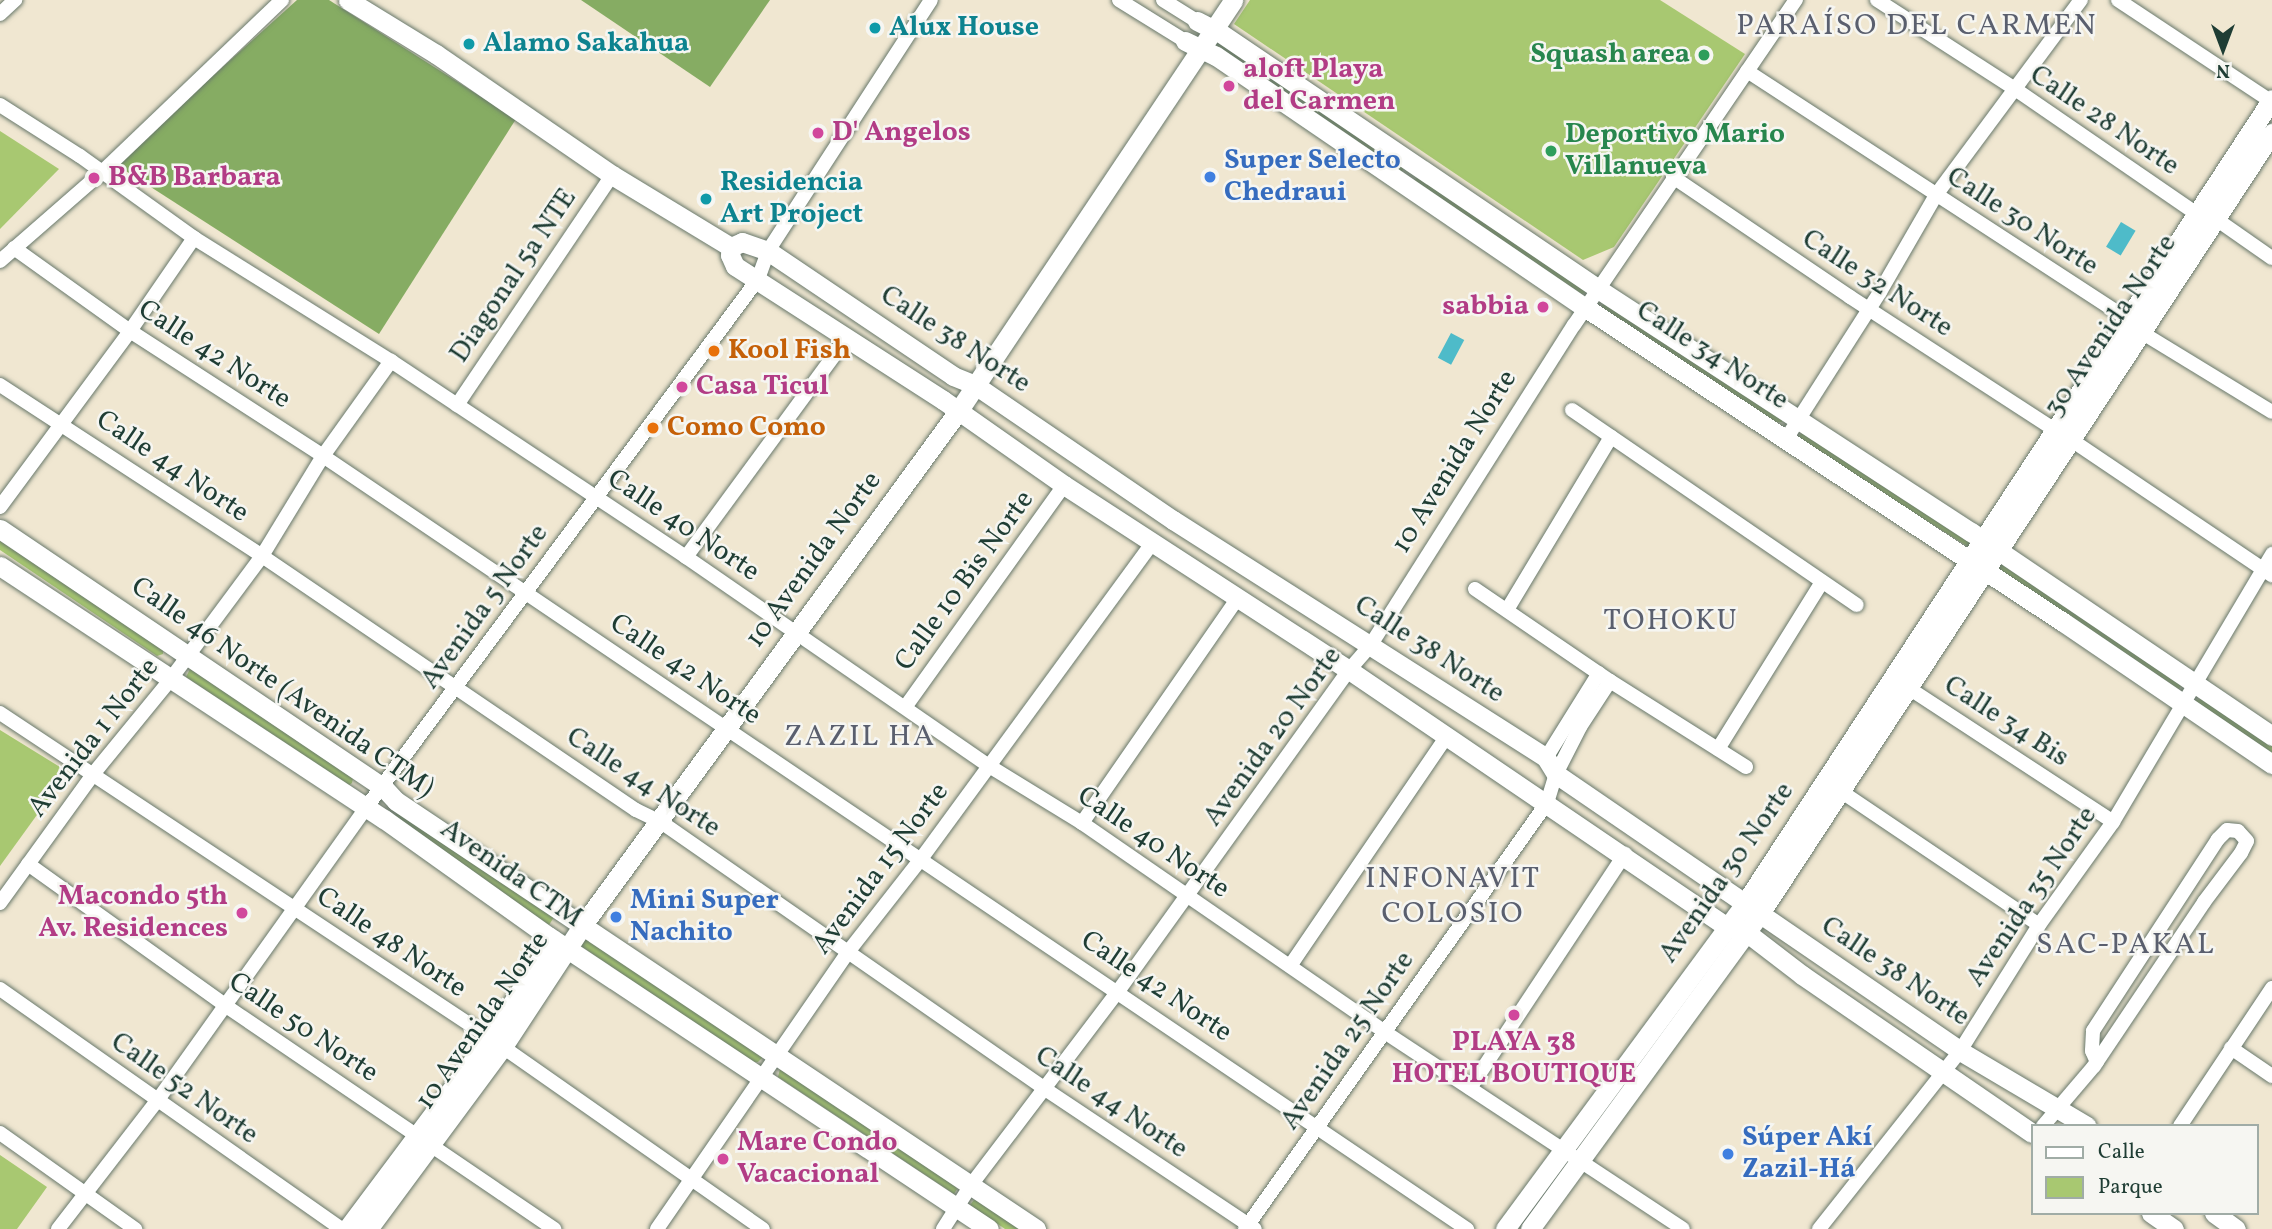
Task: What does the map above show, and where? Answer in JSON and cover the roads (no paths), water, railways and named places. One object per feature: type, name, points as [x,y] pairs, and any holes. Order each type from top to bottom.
[{"type":"main road","name":"Calle 38 Norte","points":[[348,0],[436,54],[612,175],[731,247]]},
{"type":"main road","name":"10 Avenida Norte","points":[[424,1140],[496,1043],[575,921],[660,822],[726,728],[790,628],[959,410],[1136,142],[1206,25],[1233,0]]},
{"type":"main road","name":"Calle 34 Norte","points":[[1206,25],[1598,289],[1991,545],[2272,736]]},
{"type":"main road","name":"Calle 34 Norte","points":[[1194,45],[1403,181],[1586,308],[1978,565],[2272,764]]},
{"type":"main road","points":[[2206,216],[2226,170],[2272,101]]},
{"type":"main road","points":[[2062,434],[2206,216],[2272,133]]},
{"type":"main road","points":[[1403,181],[1415,164]]},
{"type":"main road","name":"Calle 38 Norte","points":[[731,247],[741,242],[768,251],[953,376],[975,385],[1173,520],[1551,766],[1960,1051],[2058,1106],[2084,1124]]},
{"type":"main road","name":"Calle 38 Norte","points":[[731,247],[730,255],[735,266],[959,410],[1064,485],[1349,670],[1625,854],[1726,926],[1746,932],[1802,975],[2030,1132]]},
{"type":"main road","name":"30 Avenida Norte","points":[[1991,545],[2062,434]]},
{"type":"main road","points":[[1152,543],[1173,520]]},
{"type":"main road","name":"Calle 46 Norte (Avenida CTM)","points":[[0,529],[575,921]]},
{"type":"main road","name":"Avenida 30 Norte","points":[[1530,1229],[1746,932],[1753,908],[1991,545]]},
{"type":"main road","name":"Avenida 30 Norte","points":[[1505,1229],[1726,926],[1753,908],[1839,790],[1907,687],[1978,565]]},
{"type":"main road","name":"Avenida CTM","points":[[0,566],[384,819],[561,943],[989,1229]]},
{"type":"main road","points":[[384,819],[389,794]]},
{"type":"main road","name":"Avenida CTM","points":[[575,921],[1036,1229]]},
{"type":"main road","points":[[347,1229],[424,1140]]},
{"type":"main road","points":[[368,1229],[424,1140]]},
{"type":"main road","points":[[2154,1215],[2174,1229]]},
{"type":"main road","points":[[2217,1215],[2236,1229]]},
{"type":"street","points":[[0,14],[15,0]]},
{"type":"street","points":[[0,261],[102,172],[282,0]]},
{"type":"street","name":"Avenida 5 Norte","points":[[58,1229],[157,1101],[296,909],[365,808],[389,794],[457,687],[758,279],[768,251],[931,0]]},
{"type":"street","name":"Calle 34 Norte","points":[[1119,0],[1194,45]]},
{"type":"street","name":"Calle 34 Norte","points":[[1163,0],[1206,25]]},
{"type":"street","points":[[1586,308],[1672,177],[1796,0]]},
{"type":"street","name":"Calle 28 Norte","points":[[1877,0],[2272,258]]},
{"type":"street","points":[[1786,439],[1869,309],[1936,195],[2081,0]]},
{"type":"street","points":[[2118,0],[2272,101]]},
{"type":"street","name":"Calle 30 Norte","points":[[1747,71],[2134,326],[2272,412]]},
{"type":"street","name":"Calle 40 Norte","points":[[0,105],[194,237],[391,361],[686,557],[906,706],[989,766],[1082,822],[1383,1031],[1683,1229]]},
{"type":"street","name":"Diagonal 5a NTE","points":[[457,405],[612,175]]},
{"type":"street","name":"Calle 32 Norte","points":[[1672,177],[2267,572]]},
{"type":"street","points":[[0,507],[130,331],[194,237]]},
{"type":"street","name":"Calle 42 Norte","points":[[14,248],[130,331],[526,592],[1118,990],[1467,1229]]},
{"type":"street","name":"10 Avenida Norte","points":[[1370,646],[1586,308]]},
{"type":"street","points":[[686,557],[846,339]]},
{"type":"street","name":"Avenida 1 Norte","points":[[0,903],[94,773],[189,656],[262,556],[323,456],[391,361]]},
{"type":"street","name":"Calle 44 Norte","points":[[0,385],[262,556],[641,813],[660,822],[1249,1228]]},
{"type":"street","points":[[1572,410],[1857,606]]},
{"type":"street","points":[[1507,610],[1611,437]]},
{"type":"street","name":"Calle 10 Bis Norte","points":[[906,706],[1064,485]]},
{"type":"street","name":"Avenida 15 Norte","points":[[657,1229],[848,952],[921,859],[1152,543]]},
{"type":"street","name":"Avenida 35 Norte","points":[[1819,1229],[1946,1072],[2039,925],[2113,822],[2182,702],[2267,572],[2272,554]]},
{"type":"street","points":[[1718,749],[1822,582]]},
{"type":"street","points":[[1475,589],[1605,677],[1746,767]]},
{"type":"street","points":[[1082,822],[1237,599]]},
{"type":"street","name":"Avenida 20 Norte","points":[[943,1229],[971,1185],[1187,897],[1349,670],[1370,646]]},
{"type":"street","name":"Avenida 25 Norte","points":[[1249,1228],[1383,1031],[1547,803],[1551,766],[1580,727],[1605,677]]},
{"type":"street","name":"Calle 34 Bis","points":[[1907,687],[2113,822]]},
{"type":"street","name":"Calle 48 Norte","points":[[0,713],[94,773],[496,1043],[763,1229]]},
{"type":"street","points":[[1290,966],[1447,736]]},
{"type":"street","points":[[1839,790],[2039,925]]},
{"type":"street","points":[[2044,1124],[2097,1062],[2204,902],[2247,844],[2246,838],[2238,831],[2227,830],[2218,839],[2093,1031],[2092,1051],[2097,1062]]},
{"type":"street","points":[[1470,1088],[1625,854]]},
{"type":"street","name":"Calle 50 Norte","points":[[28,864],[226,1006],[554,1229]]},
{"type":"street","points":[[2181,1124],[2272,988]]},
{"type":"street","name":"Calle 52 Norte","points":[[0,989],[341,1229]]},
{"type":"street","points":[[2231,1048],[2272,1076]]},
{"type":"street","points":[[0,1133],[135,1229]]},
{"type":"water","points":[[2121,222],[2136,231],[2121,256],[2106,247]]},
{"type":"water","points":[[1451,333],[1464,340],[1451,365],[1438,358]]},
{"type":"place","name":"Alux House","points":[[875,28]]},
{"type":"place","name":"Alamo Sakahua","points":[[469,44]]},
{"type":"place","name":"Squash area","points":[[1704,55]]},
{"type":"place","name":"aloft Playa del Carmen","points":[[1229,86]]},
{"type":"place","name":"D' Angelos","points":[[818,133]]},
{"type":"place","name":"Deportivo Mario Villanueva","points":[[1551,151]]},
{"type":"place","name":"Super Selecto Chedraui","points":[[1210,177]]},
{"type":"place","name":"B&B Barbara","points":[[94,178]]},
{"type":"place","name":"Residencia Art Project","points":[[706,199]]},
{"type":"place","name":"sabbia","points":[[1543,307]]},
{"type":"place","name":"Kool Fish","points":[[714,351]]},
{"type":"place","name":"Casa Ticul","points":[[682,387]]},
{"type":"place","name":"Como Como","points":[[653,428]]},
{"type":"place","name":"Macondo 5th Av. Residences","points":[[242,913]]},
{"type":"place","name":"Mini Super Nachito","points":[[616,917]]},
{"type":"place","name":"PLAYA 38 HOTEL BOUTIQUE","points":[[1514,1015]]},
{"type":"place","name":"Súper Akí Zazil-Há","points":[[1728,1154]]},
{"type":"place","name":"Mare Condo Vacacional","points":[[723,1159]]},
{"type":"district","name":"PARAÍSO DEL CARMEN","points":[[1917,26]]},
{"type":"district","name":"TOHOKU","points":[[1671,621]]},
{"type":"district","name":"ZAZIL HA","points":[[860,737]]},
{"type":"district","name":"INFONAVIT COLOSIO","points":[[1453,896]]},
{"type":"district","name":"SAC-PAKAL","points":[[2126,945]]}]
